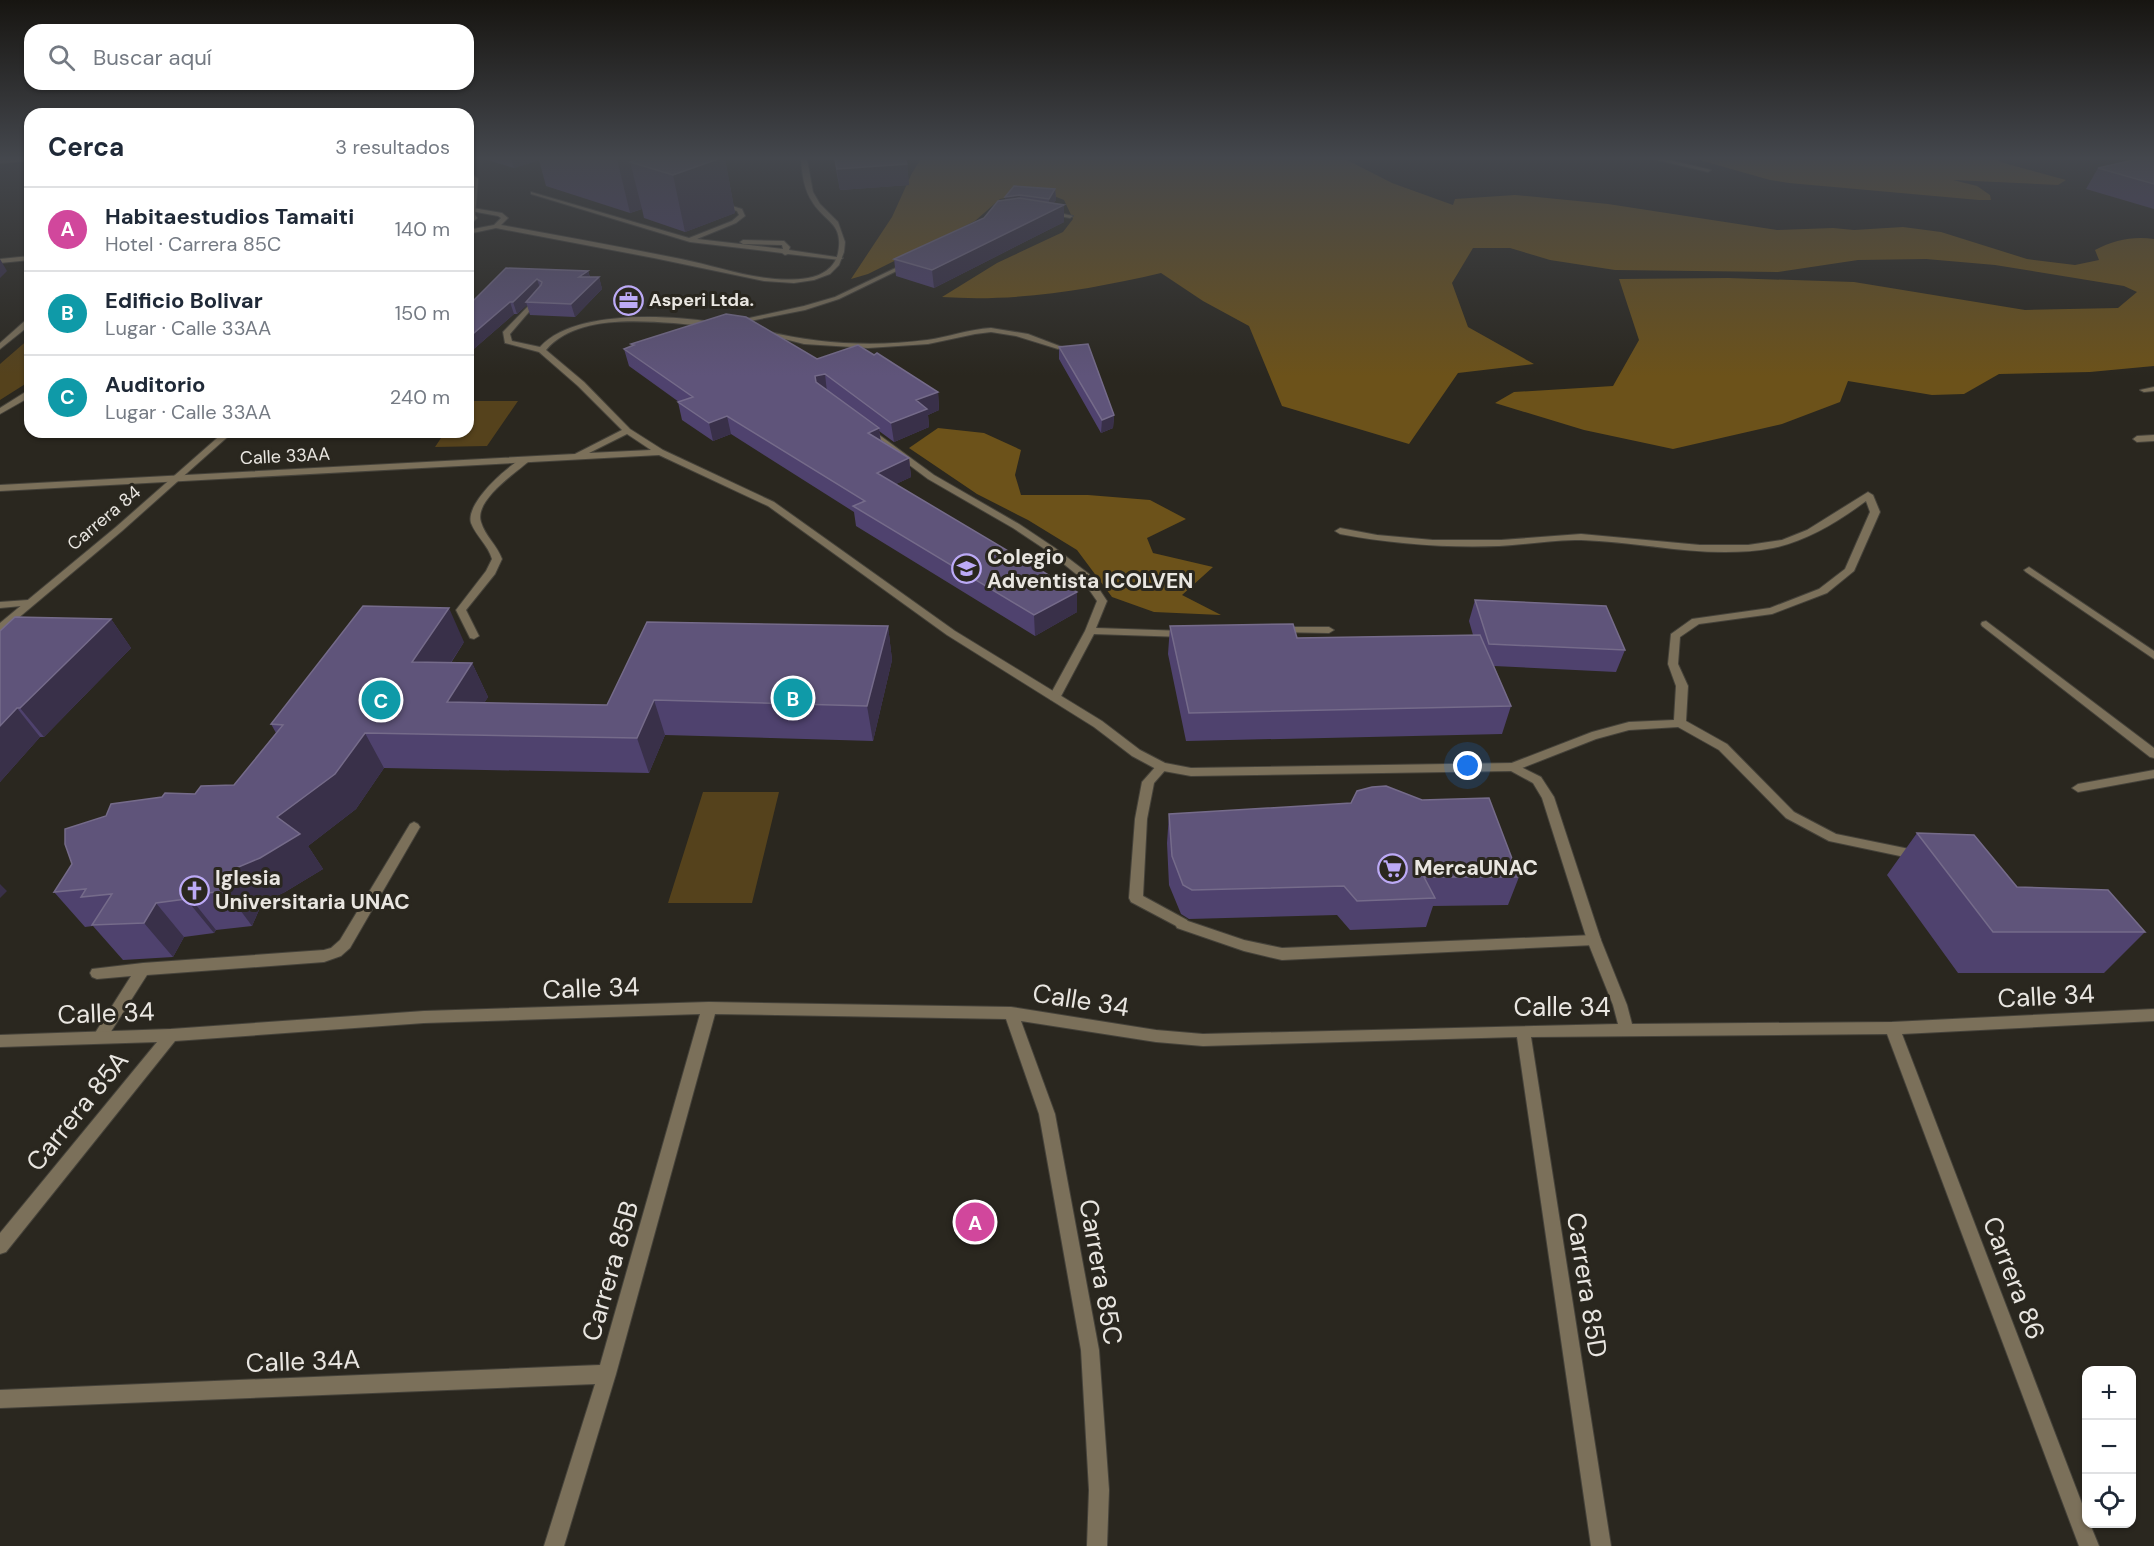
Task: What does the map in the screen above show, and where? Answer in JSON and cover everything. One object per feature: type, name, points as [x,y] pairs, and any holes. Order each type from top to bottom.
[{"type":"street","points":[[523,231],[793,281],[825,274],[840,258],[840,231]]},
{"type":"street","points":[[660,231],[690,240],[840,258]]},
{"type":"street","points":[[690,240],[712,231]]},
{"type":"street","points":[[715,243],[784,243],[787,246],[785,253]]},
{"type":"street","points":[[0,261],[24,259]]},
{"type":"street","points":[[749,329],[727,325],[805,308],[837,298],[914,261]]},
{"type":"street","points":[[541,295],[506,333],[509,343],[542,350],[581,384],[627,431],[660,452],[771,504],[951,633],[1098,724],[1137,753],[1162,767],[1191,772],[1513,767],[1592,735],[1629,726],[1680,723],[1723,747],[1790,815],[1833,838],[1926,856],[1935,862]]},
{"type":"street","points":[[542,350],[558,334],[582,325],[604,322],[716,325]]},
{"type":"street","points":[[0,347],[24,326]]},
{"type":"street","points":[[759,331],[803,342],[875,345],[929,342],[990,330],[1010,332],[1058,347]]},
{"type":"street","points":[[2144,390],[2154,389]]},
{"type":"street","points":[[0,412],[24,397]]},
{"type":"street","points":[[859,423],[931,477],[979,507],[1016,526],[1085,576],[1102,601],[1090,631],[1055,697]]},
{"type":"street","name":"Calle 33AA","points":[[572,458],[627,431]]},
{"type":"street","name":"Carrera 84","points":[[0,628],[119,529],[222,438]]},
{"type":"street","points":[[2137,440],[2154,438]]},
{"type":"street","name":"Calle 33AA","points":[[0,488],[660,452]]},
{"type":"street","points":[[474,636],[461,610],[491,572],[497,560],[474,521],[474,513],[482,499],[525,460]]},
{"type":"street","points":[[1340,531],[1437,543],[1492,543],[1579,537],[1733,549],[1773,544],[1806,534],[1846,512],[1868,495],[1875,512],[1849,571],[1823,591],[1772,611],[1696,621],[1675,636],[1673,664],[1682,686],[1680,723]]},
{"type":"street","points":[[2029,570],[2154,656]]},
{"type":"street","points":[[0,605],[28,603]]},
{"type":"street","points":[[1986,624],[2154,754]]},
{"type":"street","points":[[1270,631],[1289,628],[1329,630]]},
{"type":"street","points":[[1090,631],[1194,634]]},
{"type":"street","points":[[1162,767],[1148,782],[1141,819],[1136,898],[1182,924],[1244,945],[1282,954],[1594,940]]},
{"type":"street","points":[[1513,767],[1538,780],[1548,797],[1594,940],[1620,1005],[1627,1031]]},
{"type":"street","points":[[2078,788],[2154,774]]},
{"type":"street","points":[[97,973],[324,956],[336,952],[345,944],[414,827]]},
{"type":"street","points":[[100,1037],[143,969]]},
{"type":"street","name":"Calle 34","points":[[0,1041],[171,1035],[423,1017],[709,1008],[1011,1013],[1156,1036],[1203,1040],[1523,1031],[1892,1028],[2154,1014]]},
{"type":"street","name":"Carrera 85B","points":[[554,1546],[607,1374],[709,1008]]},
{"type":"street","name":"Carrera 85C","points":[[1011,1013],[1047,1114],[1090,1350],[1099,1490],[1096,1546]]},
{"type":"street","name":"Carrera 86","points":[[1892,1028],[2089,1546]]},
{"type":"street","name":"Carrera 85D","points":[[1523,1031],[1601,1546]]},
{"type":"street","name":"Carrera 85A","points":[[0,1246],[171,1035]]},
{"type":"street","name":"Calle 34A","points":[[0,1399],[607,1374]]},
{"type":"shaded area","points":[[883,231],[955,231],[868,274],[851,279]]},
{"type":"shaded area","points":[[1935,231],[2027,259],[2075,265],[2099,260],[2095,250],[2109,244],[2146,238],[2154,239],[2154,366],[2090,372],[1999,374],[1964,394],[1932,395],[1848,381],[1840,402],[1782,424],[1673,449],[1584,430],[1495,403],[1514,392],[1613,386],[1639,340],[1619,279],[1728,278],[1854,282],[2025,310],[2118,308],[2137,292],[2124,286],[1995,265],[1926,259],[1858,260],[1778,272],[1615,270],[1550,260],[1510,248],[1473,248],[1452,283],[1468,327],[1534,364],[1458,373],[1409,444],[1282,406],[1249,326],[1203,301],[1161,273],[1107,285],[1025,296],[942,297],[997,263],[1063,232]]},
{"type":"shaded area","points":[[24,343],[24,385],[0,400],[0,364]]},
{"type":"shaded area","points":[[474,401],[518,401],[487,446],[435,447],[441,438],[474,438]]},
{"type":"shaded area","points":[[938,428],[984,433],[1021,450],[1015,475],[1021,495],[1088,495],[1150,500],[1186,519],[1147,538],[1153,553],[1213,567],[1182,595],[1221,615],[1154,612],[1112,597],[1077,550],[1028,520],[977,494],[909,448]]},
{"type":"shaded area","points":[[703,792],[779,792],[752,903],[668,903]]},
{"type":"building","points":[[955,231],[1011,231],[932,270],[894,259]]},
{"type":"building","points":[[506,268],[588,271],[579,277],[599,277],[571,304],[526,302],[541,285],[542,282],[537,279],[513,302],[510,302],[474,333],[474,300]]},
{"type":"building","points":[[726,314],[746,317],[817,359],[858,345],[874,355],[877,353],[938,392],[916,400],[927,409],[891,423],[825,374],[815,376],[816,382],[879,428],[868,433],[909,458],[877,473],[1077,592],[1034,615],[853,506],[865,501],[727,416],[709,423],[678,402],[693,397],[624,349],[634,345],[631,344]]},
{"type":"building","points":[[1088,344],[1114,415],[1102,420],[1059,347]]},
{"type":"building","points":[[1475,600],[1606,606],[1625,650],[1489,644]]},
{"type":"building","points":[[363,606],[449,608],[412,662],[472,663],[447,702],[607,705],[647,622],[888,626],[867,706],[654,700],[637,738],[365,733],[335,774],[277,817],[300,834],[260,858],[236,868],[226,891],[188,895],[186,899],[156,903],[144,923],[92,925],[112,894],[81,897],[86,889],[54,892],[72,864],[65,844],[65,829],[106,816],[111,804],[162,797],[165,793],[195,794],[201,786],[234,785],[283,725],[271,724]]},
{"type":"building","points":[[15,617],[111,619],[0,726],[0,631]]},
{"type":"building","points":[[1293,624],[1297,638],[1480,635],[1511,706],[1189,713],[1170,626]]},
{"type":"building","points":[[1386,786],[1422,800],[1489,798],[1519,877],[1424,877],[1435,898],[1357,901],[1344,886],[1192,890],[1183,885],[1172,856],[1169,814],[1351,803],[1357,791]]},
{"type":"building","points":[[1917,833],[1974,835],[2017,887],[2108,890],[2145,932],[1993,932]]},
{"type":"place","name":"Asperi Ltda.","points":[[628,300]]},
{"type":"place","name":"Colegio Adventista ICOLVEN","points":[[966,569]]},
{"type":"place","name":"Edificio Bolivar","points":[[793,698]]},
{"type":"place","name":"Auditorio","points":[[381,700]]},
{"type":"place","name":"MercaUNAC","points":[[1393,868]]},
{"type":"place","name":"Iglesia Universitaria UNAC","points":[[194,890]]},
{"type":"place","name":"Habitaestudios Tamaiti","points":[[975,1222]]}]
